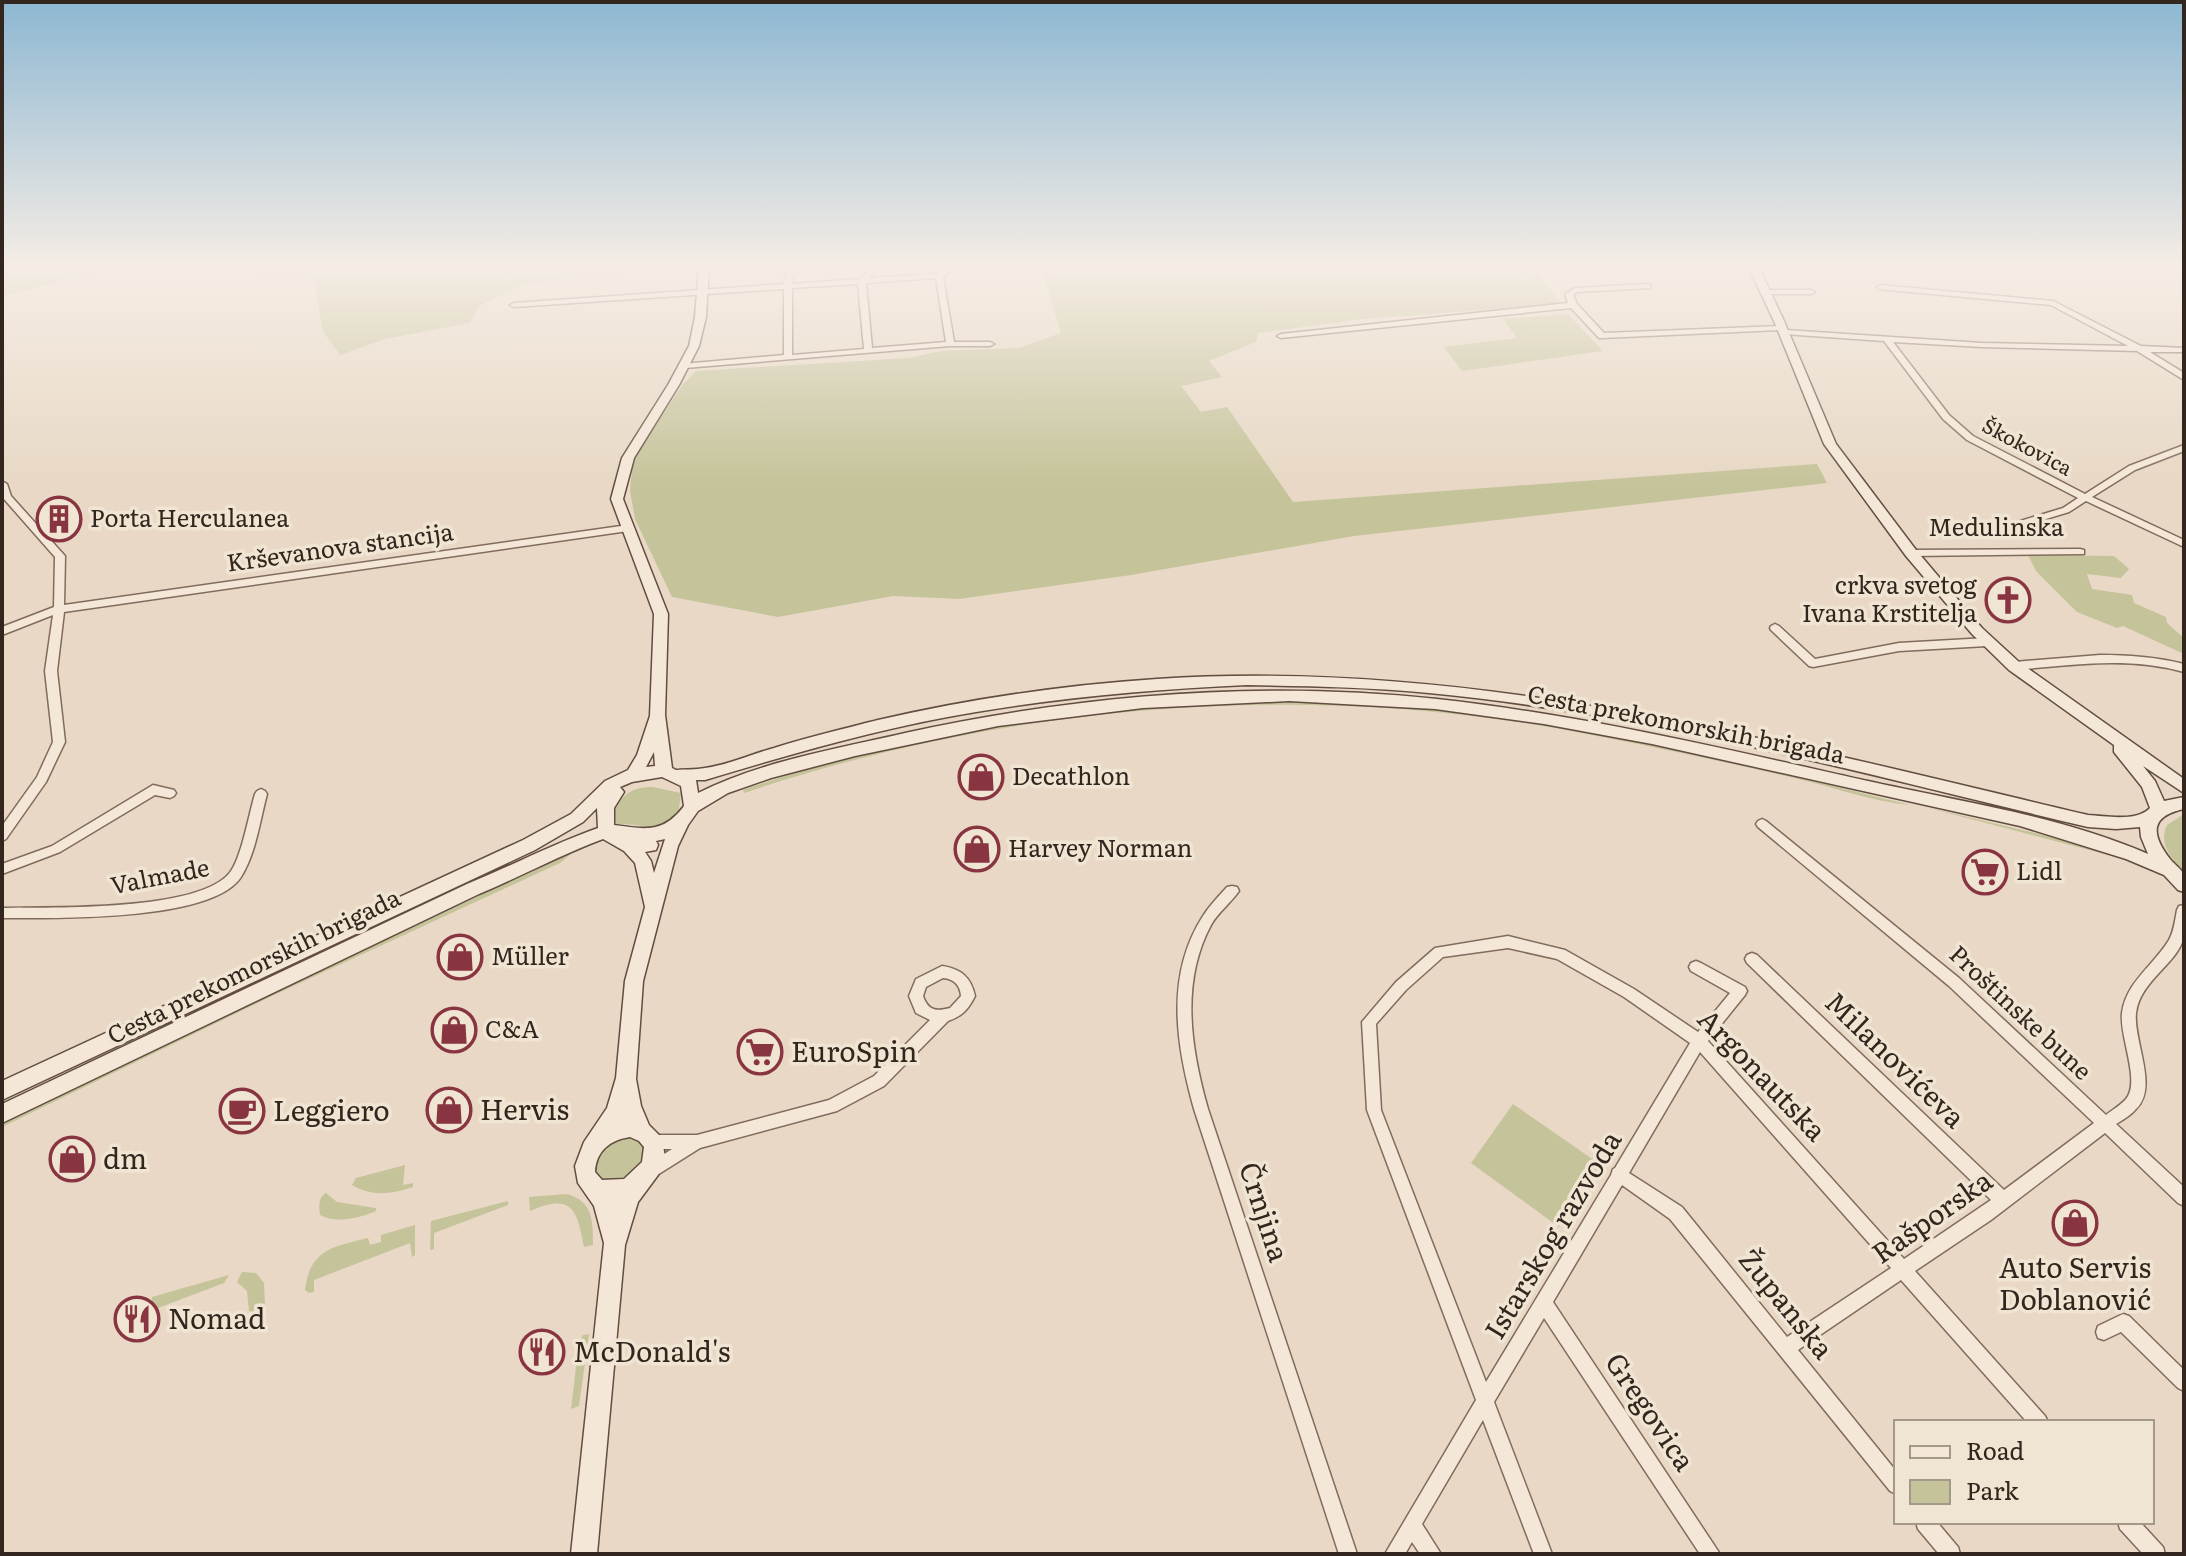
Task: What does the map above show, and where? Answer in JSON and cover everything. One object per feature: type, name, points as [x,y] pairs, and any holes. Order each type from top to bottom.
[{"type":"main road","points":[[631,779],[645,755],[657,715],[661,614],[617,499],[623,465],[685,366],[696,339]]},
{"type":"main road","points":[[1787,339],[1830,444],[1911,553],[1987,642],[2014,666],[2184,787]]},
{"type":"main road","name":"Cesta prekomorskih brigada","points":[[677,777],[726,773],[755,760],[936,714],[1041,696],[1135,686],[1238,681],[1342,682],[1430,688],[1546,703],[1684,728],[2088,821],[2116,823],[2154,815],[2184,803]]},
{"type":"main road","name":"Cesta prekomorskih brigada","points":[[2,1114],[413,917],[527,866],[597,841],[617,839],[647,846],[677,830],[696,810],[717,797],[762,777],[941,729],[1045,712],[1141,701],[1231,697],[1345,698],[1433,704],[1533,717],[1677,742],[2092,839],[2166,869]]},
{"type":"main road","points":[[657,715],[677,777],[696,810]]},
{"type":"main road","points":[[2097,723],[2136,766],[2157,800],[2147,833],[2153,850],[2166,869],[2184,885]]},
{"type":"main road","points":[[631,779],[650,778],[675,784],[677,777]]},
{"type":"main road","points":[[631,779],[677,777]]},
{"type":"main road","name":"Cesta prekomorskih brigada","points":[[2,1091],[529,845],[585,824],[631,779]]},
{"type":"main road","points":[[598,808],[617,839],[643,861],[654,906]]},
{"type":"main road","points":[[614,1245],[604,1203],[585,1176],[584,1167],[591,1147],[616,1111],[626,1078],[634,981],[677,830],[617,839]]},
{"type":"main road","points":[[584,1554],[614,1245],[629,1197],[653,1163],[647,1136],[631,1106],[626,1078]]},
{"type":"main road","points":[[600,1138],[621,1128],[647,1136]]},
{"type":"main road","points":[[597,1190],[617,1193],[643,1178]]},
{"type":"street","points":[[788,339],[788,358]]},
{"type":"street","points":[[867,339],[868,352]]},
{"type":"street","points":[[949,339],[950,344]]},
{"type":"street","points":[[1883,339],[2143,351],[2184,350]]},
{"type":"street","name":"Škokovica","points":[[1887,339],[1946,417],[1970,438],[2184,544]]},
{"type":"street","points":[[2120,339],[2184,377]]},
{"type":"street","points":[[685,366],[950,344],[990,344]]},
{"type":"street","points":[[2010,527],[2059,513],[2132,468],[2184,448]]},
{"type":"street","points":[[2,484],[7,497],[60,556],[59,609],[51,671],[59,742],[42,779],[2,836]]},
{"type":"street","name":"Krševanova stancija","points":[[59,609],[628,528]]},
{"type":"street","name":"Medulinska","points":[[1911,553],[2080,552]]},
{"type":"street","points":[[2,631],[59,609]]},
{"type":"street","points":[[1775,628],[1813,663],[1899,647],[1987,642]]},
{"type":"street","points":[[2014,666],[2130,659],[2184,668]]},
{"type":"street","points":[[2,869],[56,849],[153,790],[170,793]]},
{"type":"street","name":"Valmade","points":[[2,913],[125,911],[184,900],[224,887],[236,875],[261,794]]},
{"type":"street","name":"Proštinske bune","points":[[1762,824],[1954,982],[2184,1198]]},
{"type":"street","points":[[2184,885],[2184,896]]},
{"type":"street","name":"Črnjina","points":[[1232,891],[1206,921],[1190,956],[1183,1003],[1184,1042],[1201,1109],[1348,1554]]},
{"type":"street","points":[[2180,937],[2184,910]]},
{"type":"street","name":"Rašporska","points":[[1786,1348],[1904,1270],[2133,1103],[2140,1088],[2139,1066],[2128,1024],[2132,999],[2180,937]]},
{"type":"street","name":"Argonautska","points":[[1543,1554],[1374,1110],[1369,1022],[1401,986],[1440,952],[1508,942],[1560,954],[1629,993],[1699,1041],[2037,1420]]},
{"type":"street","name":"Milanovićeva","points":[[1752,959],[2002,1199]]},
{"type":"street","name":"Istarskog razvoda","points":[[1394,1554],[1699,1041],[1740,991],[1696,967]]},
{"type":"street","points":[[643,1178],[697,1142],[832,1106],[860,1093],[879,1081],[943,1017],[960,1010],[968,996],[964,981],[950,973],[934,974],[921,983],[916,996],[921,1009],[919,1039]]},
{"type":"street","points":[[921,1009],[927,1014],[943,1017]]},
{"type":"street","points":[[647,1136],[697,1142]]},
{"type":"street","name":"Županska","points":[[1618,1174],[1676,1213],[1894,1483]]},
{"type":"street","name":"Gregovica","points":[[1543,1302],[1711,1554]]},
{"type":"street","points":[[2104,1332],[2123,1322],[2184,1382]]},
{"type":"street","points":[[1927,1524],[1951,1554]]},
{"type":"street","points":[[2129,1524],[2156,1554]]},
{"type":"street","points":[[1411,1525],[1432,1554]]},
{"type":"green space","points":[[328,339],[387,339],[385,339],[340,355]]},
{"type":"green space","points":[[1045,339],[1257,339],[1256,342],[1209,361],[1222,377],[1181,386],[1201,412],[1227,407],[1293,502],[1817,464],[1827,483],[1354,536],[1131,575],[959,599],[893,596],[778,617],[672,597],[635,519],[630,491],[633,459],[683,384],[696,371],[908,358],[941,351],[1019,348]]},
{"type":"green space","points":[[1512,339],[1591,339],[1603,351],[1462,371],[1444,347]]},
{"type":"green space","points":[[2028,555],[2114,556],[2129,569],[2121,578],[2087,574],[2092,589],[2132,595],[2134,603],[2166,617],[2167,623],[2184,638],[2184,654],[2123,626],[2117,628],[2077,612],[2036,571]]},
{"type":"green space","points":[[1225,703],[1318,703],[1431,709],[1550,724],[1704,754],[1910,805],[1868,798],[1707,758],[1555,728],[1454,714],[1352,706],[1249,705],[1146,710],[1043,722],[942,740],[842,763],[744,793],[743,790],[861,754],[981,729],[1102,713]]},
{"type":"green space","points":[[653,787],[681,793],[678,816],[654,826],[616,824],[614,812],[624,796],[640,788]]},
{"type":"green space","points":[[1921,806],[2090,846],[2116,853],[2116,857]]},
{"type":"green space","points":[[2184,814],[2184,872],[2171,856],[2164,838],[2167,825]]},
{"type":"green space","points":[[572,853],[560,863],[274,995],[2,1127],[2,1121],[273,990]]},
{"type":"green space","points":[[1513,1104],[1601,1165],[1559,1227],[1471,1163]]},
{"type":"green space","points":[[648,1135],[648,1172],[598,1189],[587,1156],[601,1138]]},
{"type":"green space","points":[[405,1165],[403,1185],[413,1183],[413,1187],[382,1193],[352,1185],[356,1178]]},
{"type":"green space","points":[[326,1193],[337,1202],[376,1208],[376,1211],[348,1219],[326,1218],[320,1215],[319,1206]]},
{"type":"green space","points":[[566,1194],[582,1201],[590,1213],[593,1245],[584,1247],[575,1214],[564,1204],[530,1211],[529,1197]]},
{"type":"green space","points":[[508,1201],[508,1205],[434,1233],[434,1249],[430,1250],[431,1221]]},
{"type":"green space","points":[[415,1225],[415,1255],[412,1257],[410,1243],[314,1280],[314,1292],[305,1290],[312,1265],[334,1247],[368,1238],[370,1245],[381,1242],[381,1235]]},
{"type":"green space","points":[[242,1272],[256,1273],[264,1283],[265,1305],[257,1313],[249,1311],[247,1291],[237,1282]]},
{"type":"green space","points":[[229,1275],[224,1283],[150,1311],[152,1297]]},
{"type":"green space","points":[[589,1334],[579,1406],[571,1409],[579,1342],[583,1335]]},
{"type":"place","name":"Porta Herculanea","points":[[59,519]]},
{"type":"place","name":"crkva svetog Ivana Krstitelja","points":[[2008,600]]},
{"type":"place","name":"Decathlon","points":[[981,777]]},
{"type":"place","name":"Harvey Norman","points":[[977,849]]},
{"type":"place","name":"Lidl","points":[[1985,872]]},
{"type":"place","name":"Müller","points":[[460,957]]},
{"type":"place","name":"C&A","points":[[454,1030]]},
{"type":"place","name":"EuroSpin","points":[[760,1052]]},
{"type":"place","name":"Hervis","points":[[449,1110]]},
{"type":"place","name":"Leggiero","points":[[242,1111]]},
{"type":"place","name":"dm","points":[[72,1159]]},
{"type":"place","name":"Auto Servis Doblanović","points":[[2075,1223]]},
{"type":"place","name":"Nomad","points":[[137,1319]]},
{"type":"place","name":"McDonald's","points":[[542,1352]]}]
